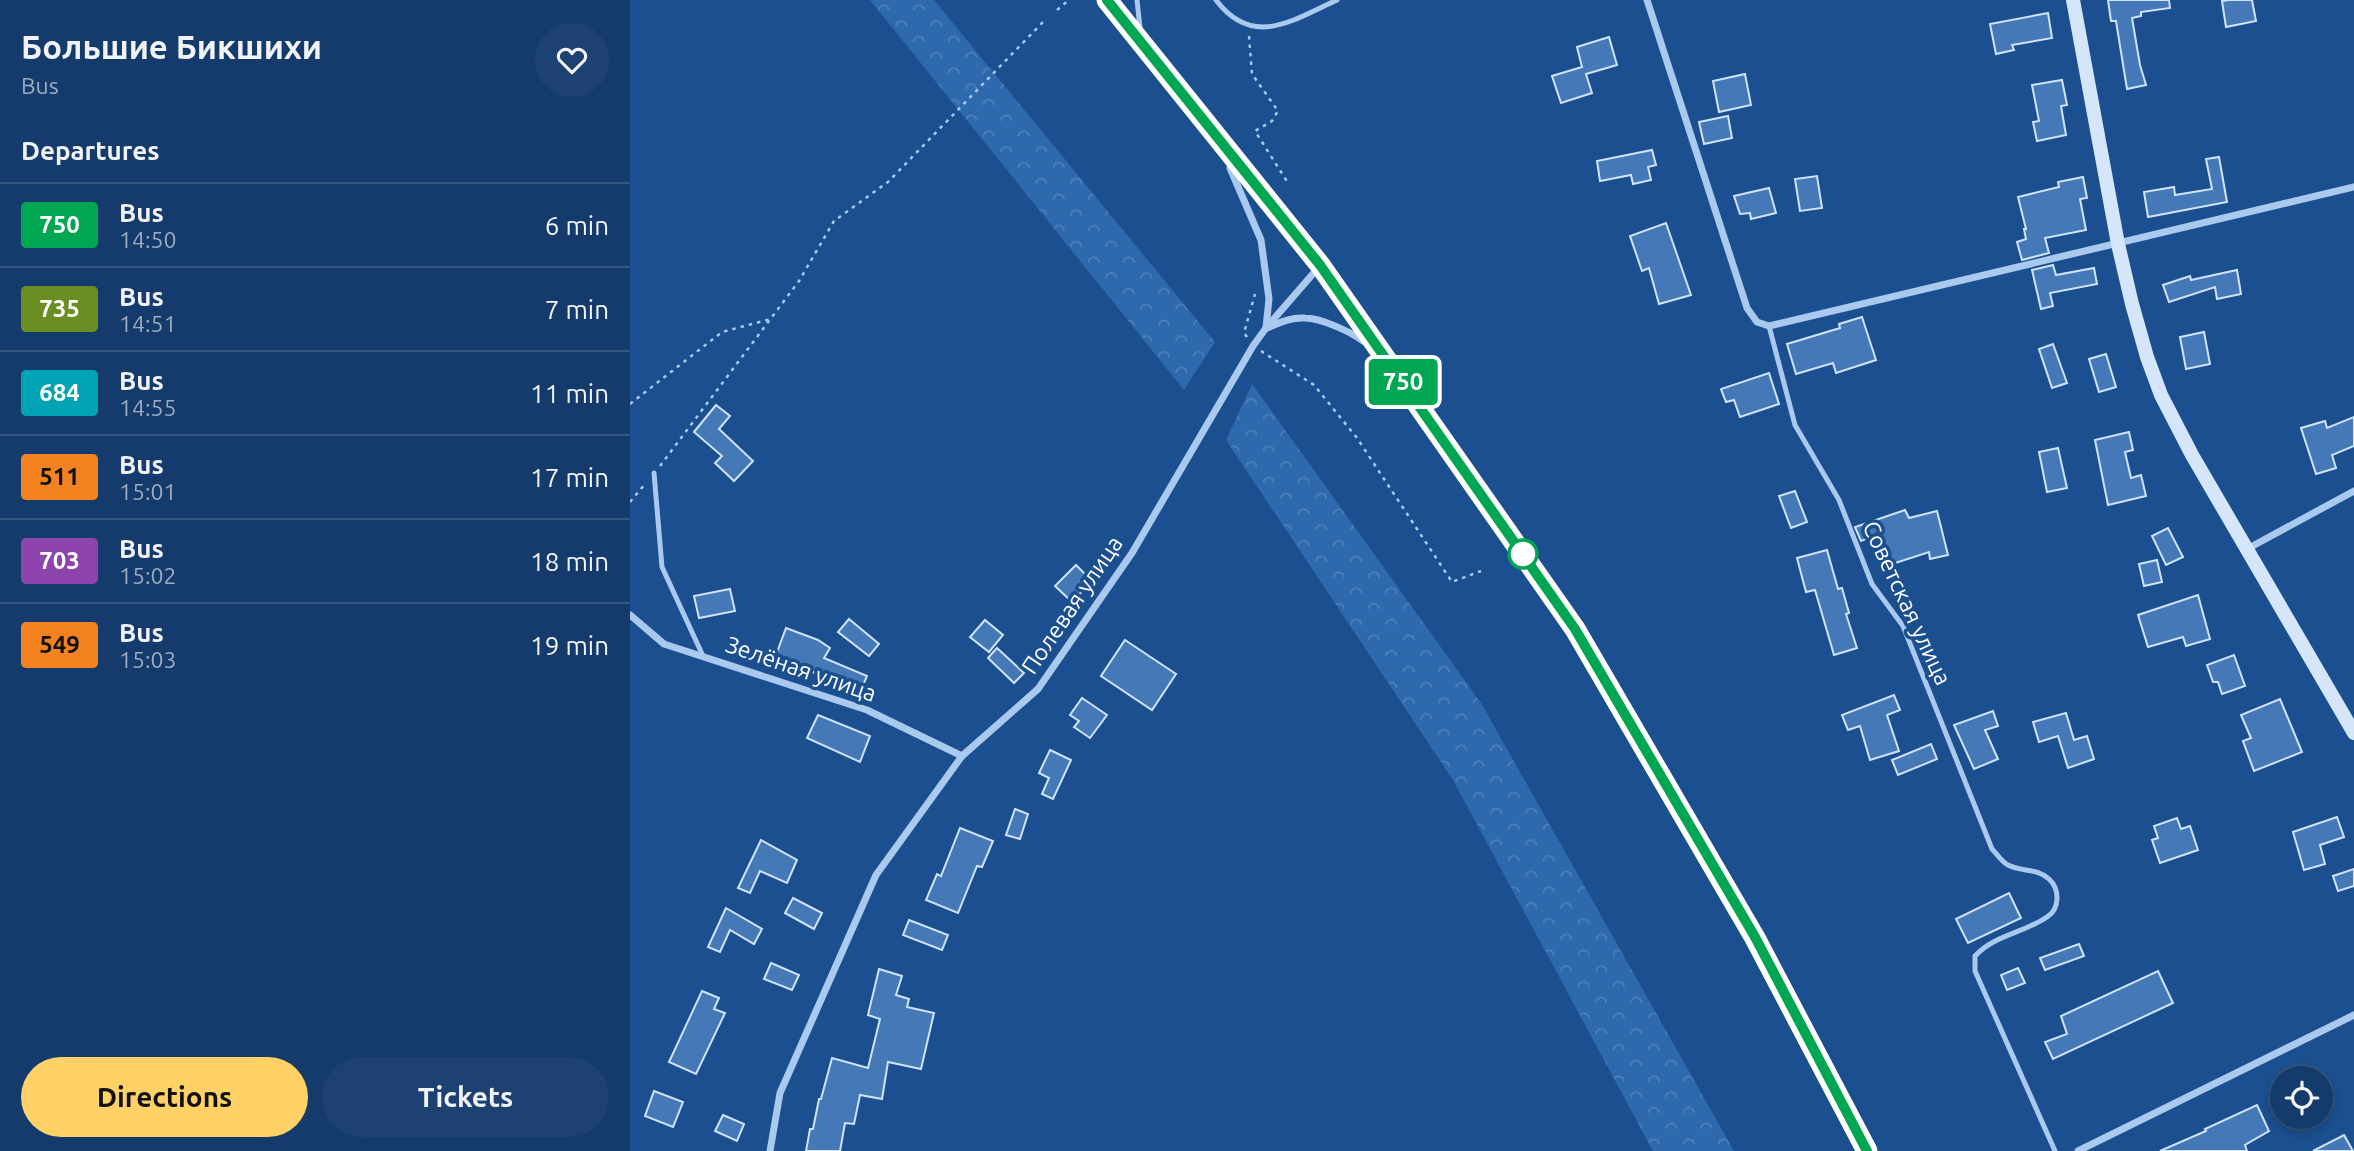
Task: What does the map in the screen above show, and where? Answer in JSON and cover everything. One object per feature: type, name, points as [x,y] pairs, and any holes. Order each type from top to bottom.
[{"type":"highway","points":[[1107,0],[1320,265],[1575,629],[1755,937],[1867,1151]]},
{"type":"street","points":[[1647,0],[1747,308],[1757,322],[1769,326],[2354,187]]},
{"type":"street","points":[[2073,0],[2118,244],[2147,357],[2161,395],[2192,456],[2354,733]]},
{"type":"street","points":[[1215,133],[1261,240],[1269,299],[1266,328],[1289,319],[1308,317],[1353,333],[1390,362]]},
{"type":"street","name":"Полевая улица","points":[[770,1151],[780,1093],[876,875],[962,756],[1038,690],[1132,553],[1253,346],[1320,265]]},
{"type":"street","points":[[2246,550],[2354,491]]},
{"type":"street","name":"Зелёная улица","points":[[630,615],[664,643],[867,710],[962,756]]},
{"type":"street","points":[[2078,1151],[2354,1015]]},
{"type":"lane","points":[[1138,0],[1141,42]]},
{"type":"lane","points":[[1216,0],[1236,21],[1262,28],[1282,25],[1337,0]]},
{"type":"lane","name":"Советская улица","points":[[1769,326],[1796,425],[1839,500],[1872,584],[1903,626],[1992,849],[2006,864],[2038,872],[2050,879],[2057,892],[2057,905],[2049,916],[1984,946],[1975,956],[1975,971],[2055,1151]]},
{"type":"lane","points":[[654,473],[662,567],[703,656]]},
{"type":"path","points":[[1057,10],[1069,0]]},
{"type":"path","points":[[630,502],[799,281],[834,221],[888,182],[1044,21]]},
{"type":"path","points":[[1248,26],[1252,74],[1278,111],[1272,121],[1255,131],[1288,183]]},
{"type":"path","points":[[1257,287],[1244,333],[1253,346],[1314,385],[1357,438],[1452,582],[1481,571]]},
{"type":"path","points":[[630,404],[722,332],[771,319]]},
{"type":"green space","points":[[870,0],[934,0],[1215,342],[1184,390]]},
{"type":"green space","points":[[1252,384],[1481,703],[1734,1151],[1653,1151],[1453,780],[1226,440]]},
{"type":"building","points":[[2108,0],[2169,0],[2170,8],[2141,12],[2141,16],[2132,18],[2146,85],[2127,89],[2116,21],[2111,21]]},
{"type":"building","points":[[2252,0],[2256,21],[2226,27],[2222,1]]},
{"type":"building","points":[[2048,13],[2052,38],[2012,45],[2014,50],[1996,54],[1990,24]]},
{"type":"building","points":[[1609,37],[1617,65],[1586,74],[1592,93],[1561,103],[1552,76],[1582,67],[1577,47]]},
{"type":"building","points":[[1745,74],[1751,105],[1719,112],[1713,81]]},
{"type":"building","points":[[2062,80],[2067,105],[2061,106],[2066,135],[2037,141],[2033,122],[2039,121],[2032,85]]},
{"type":"building","points":[[1728,116],[1732,138],[1704,144],[1699,122]]},
{"type":"building","points":[[1652,150],[1656,165],[1648,167],[1651,180],[1633,184],[1631,175],[1600,181],[1597,161]]},
{"type":"building","points":[[2219,157],[2227,202],[2148,217],[2144,192],[2174,187],[2175,195],[2212,189],[2206,159]]},
{"type":"building","points":[[1817,176],[1822,208],[1800,211],[1795,179]]},
{"type":"building","points":[[2083,177],[2087,198],[2080,199],[2086,230],[2045,238],[2049,253],[2022,260],[2017,242],[2026,239],[2026,229],[2018,197],[2059,187],[2058,182]]},
{"type":"building","points":[[1769,188],[1776,213],[1751,219],[1750,213],[1740,214],[1734,196]]},
{"type":"building","points":[[1666,223],[1691,295],[1659,304],[1649,268],[1642,271],[1630,236]]},
{"type":"building","points":[[2053,265],[2056,275],[2094,268],[2097,284],[2050,293],[2053,306],[2041,309],[2032,270]]},
{"type":"building","points":[[2237,270],[2241,294],[2217,299],[2215,287],[2169,302],[2163,285],[2190,276],[2191,280]]},
{"type":"building","points":[[1862,317],[1876,360],[1836,373],[1833,363],[1796,374],[1787,344],[1840,328],[1839,324]]},
{"type":"building","points":[[2204,332],[2210,364],[2186,369],[2180,337]]},
{"type":"building","points":[[2053,344],[2067,383],[2052,388],[2039,349]]},
{"type":"building","points":[[2106,354],[2116,387],[2099,392],[2089,359]]},
{"type":"building","points":[[1769,373],[1779,404],[1740,417],[1734,400],[1726,402],[1721,389]]},
{"type":"building","points":[[716,405],[730,416],[719,429],[753,461],[734,481],[715,463],[722,456],[694,432]]},
{"type":"building","points":[[2354,417],[2354,446],[2332,455],[2336,468],[2316,474],[2301,428],[2325,421],[2327,428]]},
{"type":"building","points":[[2129,432],[2133,450],[2125,452],[2131,478],[2141,475],[2146,496],[2108,505],[2095,440]]},
{"type":"building","points":[[2058,448],[2067,488],[2047,492],[2039,452]]},
{"type":"building","points":[[1795,491],[1807,522],[1791,528],[1779,496]]},
{"type":"building","points":[[1905,510],[1909,518],[1937,511],[1948,555],[1930,559],[1929,552],[1883,567],[1873,536],[1861,541],[1855,527]]},
{"type":"building","points":[[2168,528],[2183,557],[2166,565],[2152,536]]},
{"type":"building","points":[[1827,550],[1838,589],[1842,588],[1849,613],[1846,614],[1857,648],[1834,655],[1815,590],[1806,592],[1797,558]]},
{"type":"building","points":[[2157,560],[2162,582],[2144,586],[2139,564]]},
{"type":"building","points":[[1076,565],[1092,581],[1072,602],[1055,586]]},
{"type":"building","points":[[730,589],[735,611],[699,618],[694,596]]},
{"type":"building","points":[[2198,595],[2210,639],[2186,646],[2183,637],[2148,647],[2138,615]]},
{"type":"building","points":[[849,619],[879,644],[869,656],[838,632]]},
{"type":"building","points":[[985,620],[1003,635],[989,652],[970,637]]},
{"type":"building","points":[[786,628],[818,640],[830,648],[824,658],[867,676],[858,697],[832,686],[833,684],[801,665],[776,655]]},
{"type":"building","points":[[1125,640],[1176,674],[1152,710],[1101,676]]},
{"type":"building","points":[[997,648],[1024,673],[1014,683],[988,658]]},
{"type":"building","points":[[2234,655],[2245,686],[2222,694],[2218,682],[2213,682],[2207,665]]},
{"type":"building","points":[[1894,695],[1900,710],[1887,715],[1899,751],[1870,760],[1860,726],[1848,730],[1842,715]]},
{"type":"building","points":[[1082,698],[1107,715],[1090,738],[1074,727],[1079,721],[1070,715]]},
{"type":"building","points":[[2280,699],[2302,752],[2254,771],[2243,741],[2251,738],[2241,715]]},
{"type":"building","points":[[1993,711],[1998,726],[1985,730],[1998,759],[1974,769],[1954,725]]},
{"type":"building","points":[[2066,713],[2074,740],[2087,736],[2094,759],[2068,768],[2058,736],[2039,742],[2033,722]]},
{"type":"building","points":[[818,715],[870,736],[860,762],[807,738]]},
{"type":"building","points":[[1931,744],[1937,759],[1898,775],[1892,760]]},
{"type":"building","points":[[1050,750],[1071,760],[1053,799],[1042,794],[1049,778],[1039,773]]},
{"type":"building","points":[[1015,809],[1028,814],[1020,839],[1006,835]]},
{"type":"building","points":[[2337,817],[2344,837],[2320,845],[2325,864],[2304,870],[2293,832]]},
{"type":"building","points":[[2177,818],[2181,829],[2190,826],[2198,850],[2160,863],[2152,840],[2158,838],[2154,826]]},
{"type":"building","points":[[960,828],[993,841],[982,867],[977,866],[958,913],[926,900],[937,874],[941,876]]},
{"type":"building","points":[[761,840],[797,860],[787,883],[760,871],[750,893],[738,888]]},
{"type":"building","points":[[2354,869],[2354,886],[2338,891],[2333,876]]},
{"type":"building","points":[[2009,893],[2021,918],[1968,943],[1956,919]]},
{"type":"building","points":[[793,898],[822,913],[814,929],[785,913]]},
{"type":"building","points":[[726,908],[762,929],[754,944],[730,930],[720,952],[708,947]]},
{"type":"building","points":[[909,920],[948,935],[942,950],[903,935]]},
{"type":"building","points":[[2079,944],[2084,956],[2045,970],[2040,958]]},
{"type":"building","points":[[771,963],[799,975],[792,990],[764,979]]},
{"type":"building","points":[[2018,968],[2025,983],[2007,990],[2001,975]]},
{"type":"building","points":[[879,969],[902,976],[896,995],[909,999],[907,1007],[934,1013],[921,1069],[888,1062],[882,1099],[860,1095],[854,1124],[845,1123],[840,1151],[806,1151],[832,1058],[868,1068],[880,1019],[868,1015]]},
{"type":"building","points":[[2158,971],[2173,1003],[2053,1059],[2045,1042],[2067,1034],[2061,1016]]},
{"type":"building","points":[[702,991],[719,998],[714,1009],[725,1013],[696,1074],[669,1062]]},
{"type":"building","points":[[654,1091],[683,1102],[673,1127],[645,1116]]},
{"type":"building","points":[[2257,1105],[2269,1131],[2245,1145],[2247,1151],[2160,1151],[2206,1131],[2205,1129]]},
{"type":"building","points":[[723,1115],[744,1124],[737,1141],[715,1131]]},
{"type":"building","points":[[2344,1135],[2353,1151],[2313,1151]]},
{"type":"bus line","name":"750","points":[[1107,0],[1320,265],[1575,629],[1755,937],[1867,1151]]}]
